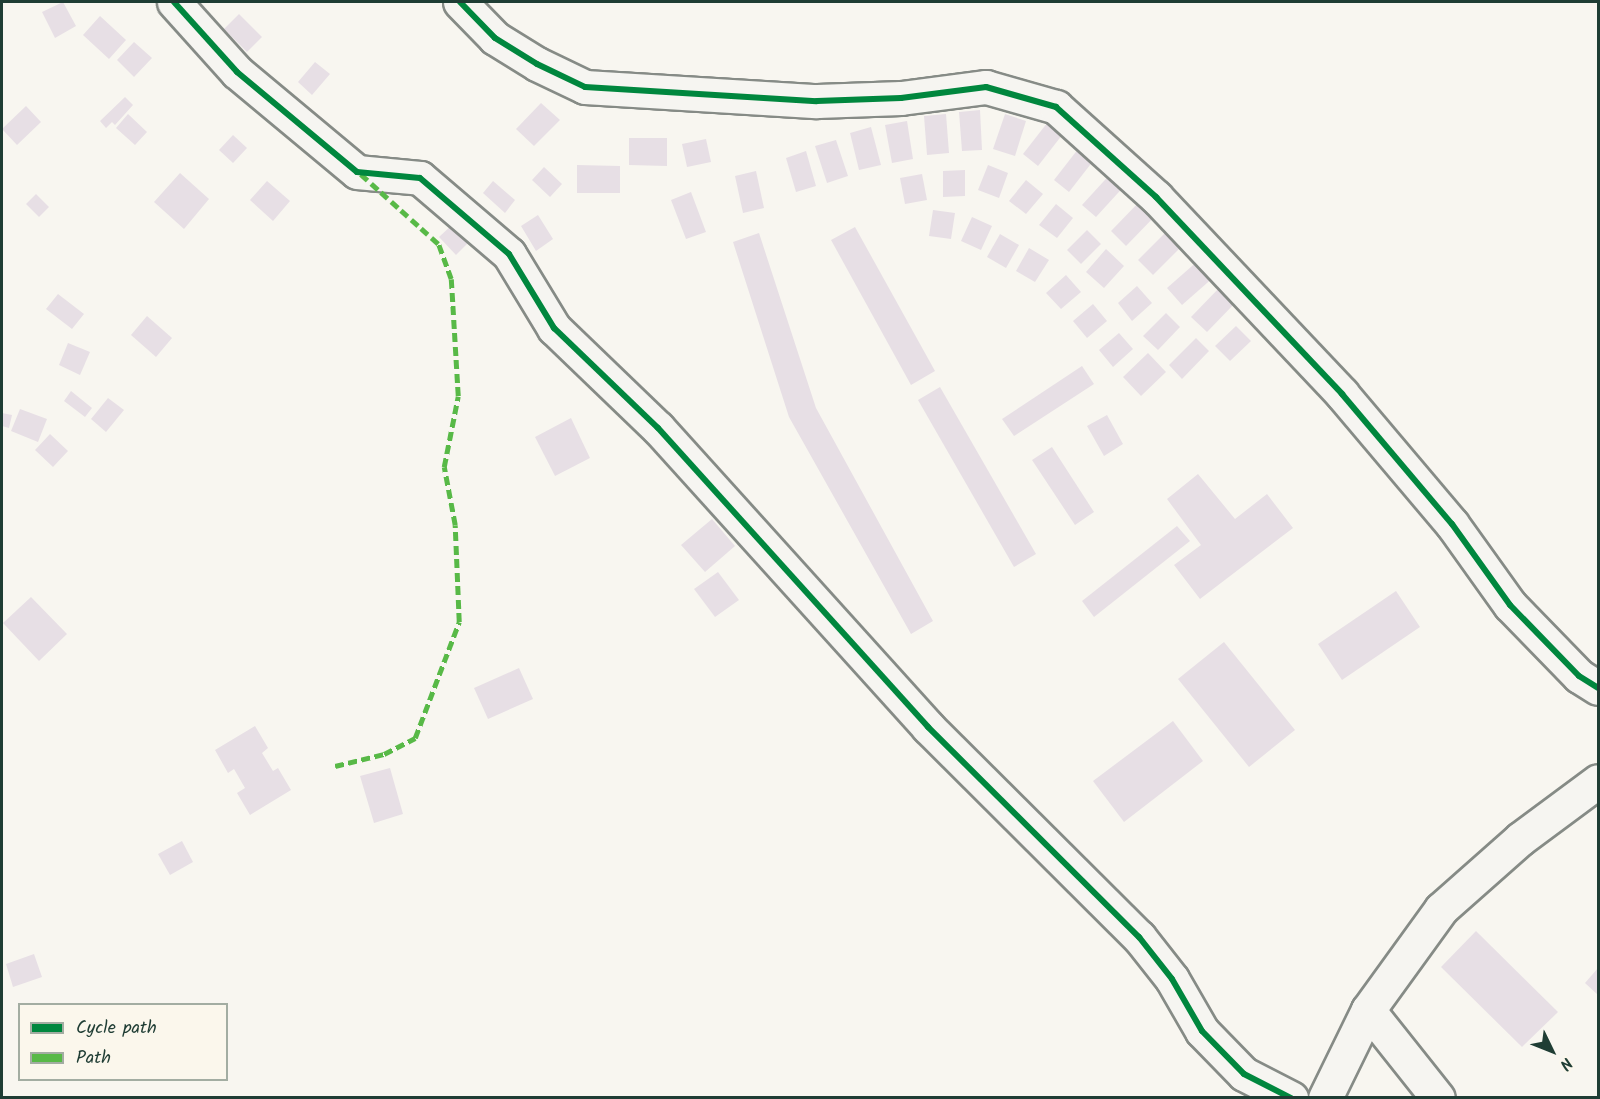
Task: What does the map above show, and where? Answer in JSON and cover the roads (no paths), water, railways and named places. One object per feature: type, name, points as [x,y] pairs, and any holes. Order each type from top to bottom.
[{"type":"street","points":[[174,2],[237,72],[357,172],[420,178],[509,254],[554,328],[658,428],[928,727],[1139,937],[1172,979],[1202,1031],[1244,1074],[1291,1098]]},
{"type":"street","points":[[460,2],[495,38],[537,64],[585,87],[817,100],[901,98],[986,87],[1056,107],[1156,197],[1334,385],[1452,524],[1510,605],[1579,676],[1599,688]]},
{"type":"street","points":[[1325,1098],[1368,1010],[1442,909],[1520,839],[1599,781]]},
{"type":"street","points":[[1368,1010],[1438,1098]]}]
